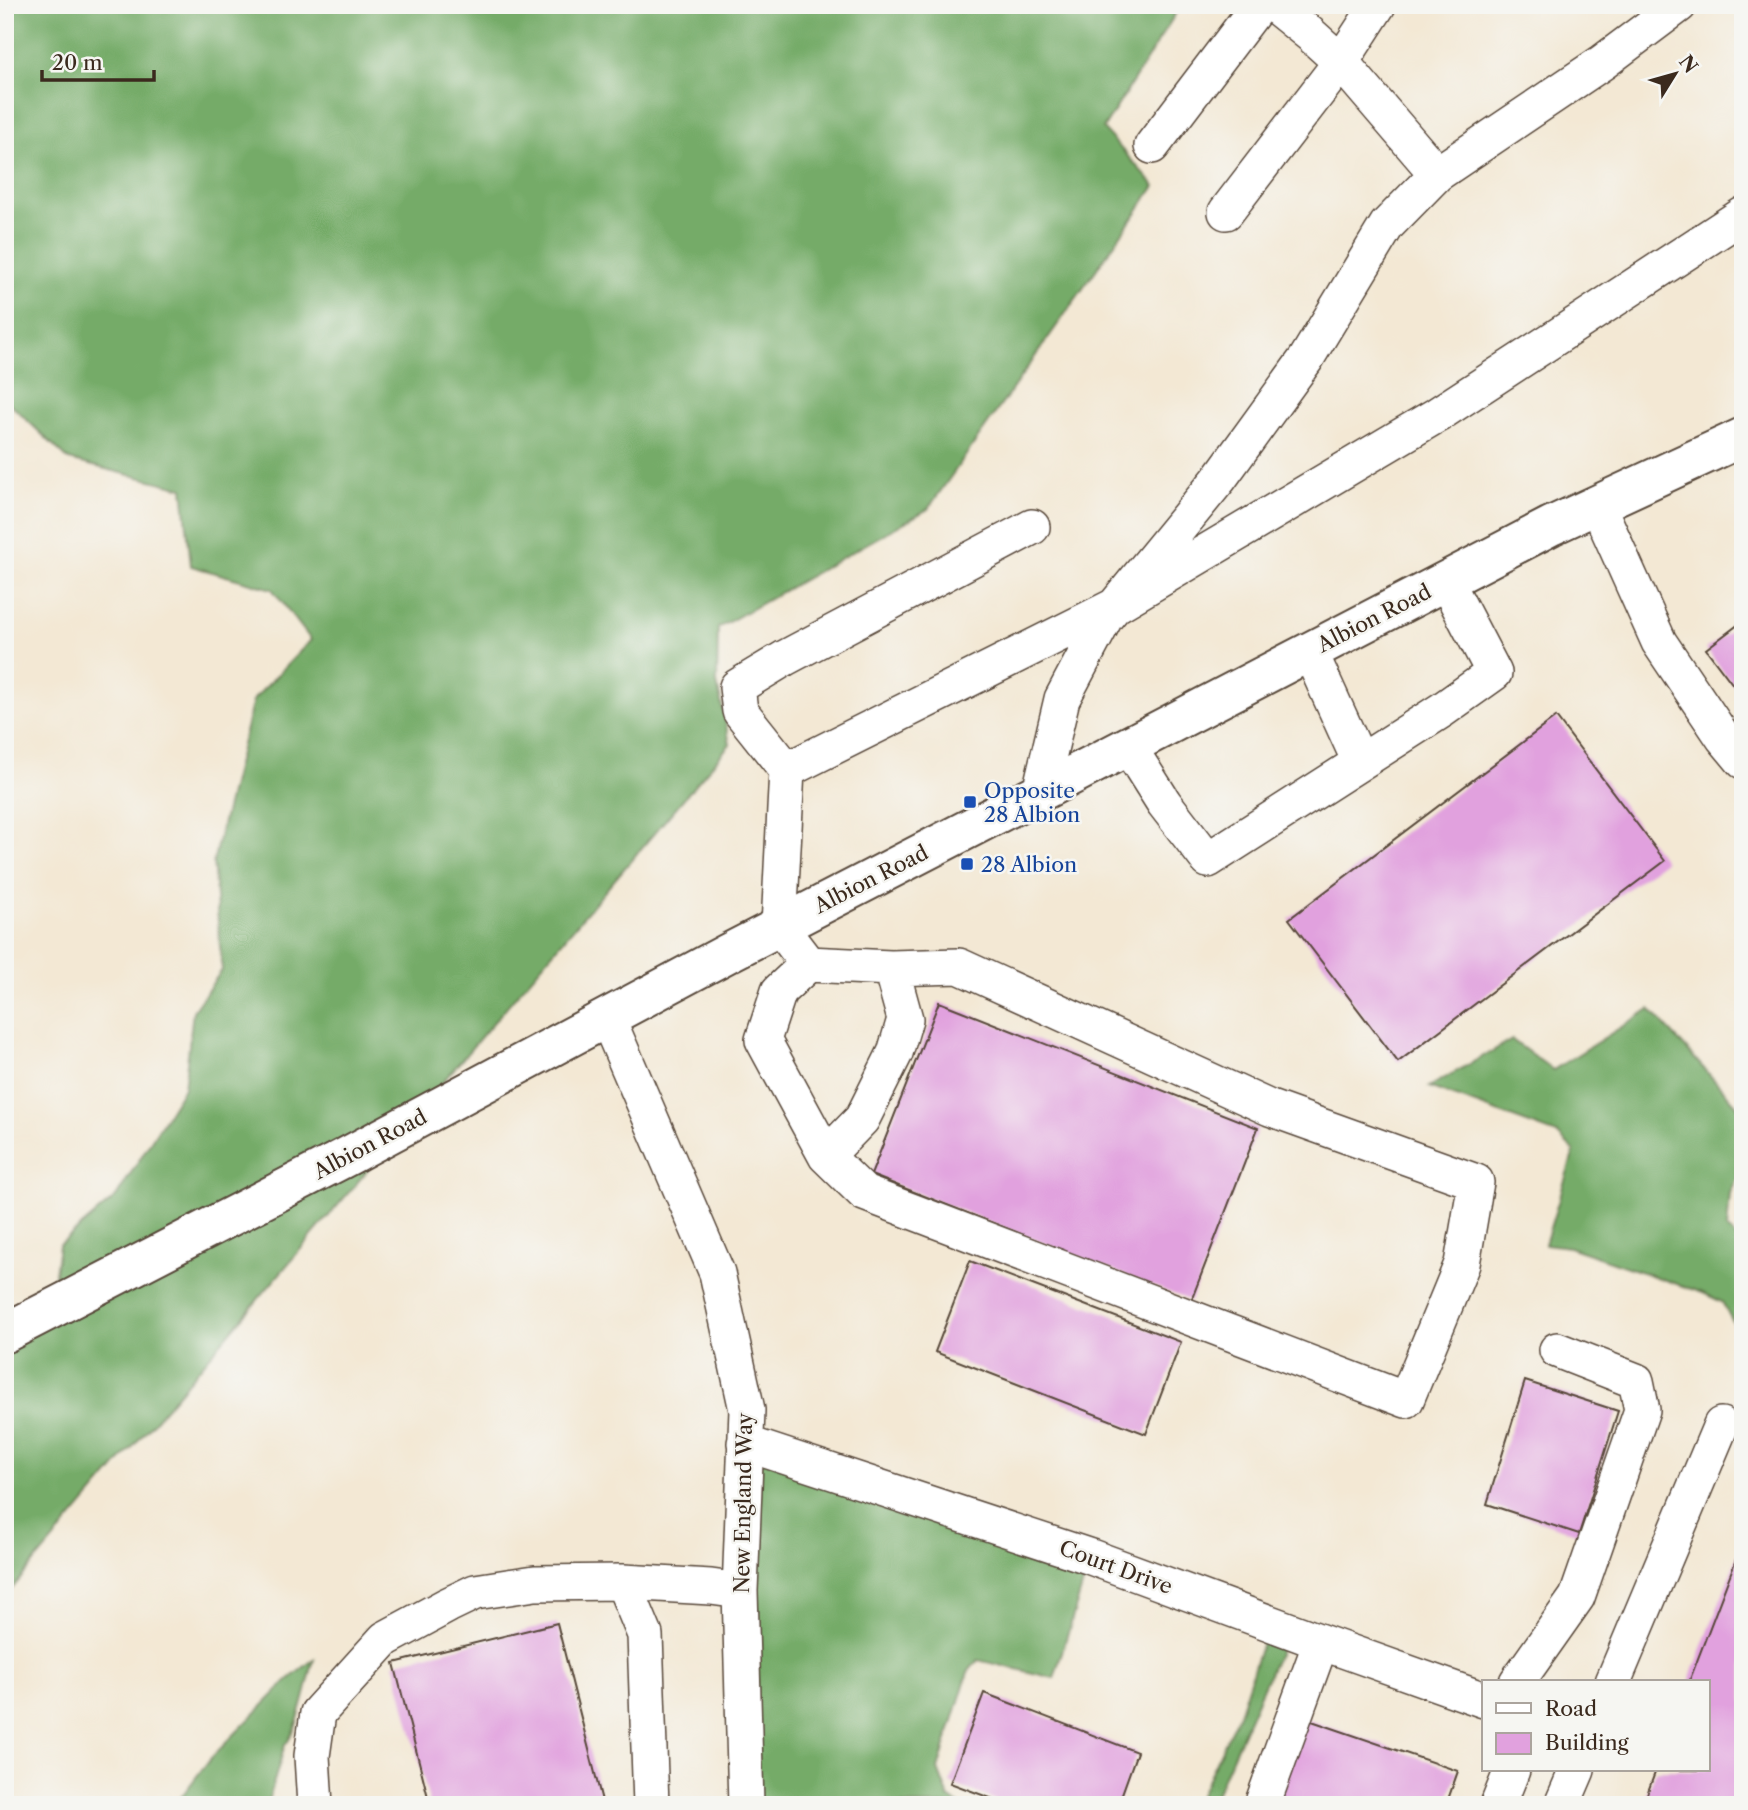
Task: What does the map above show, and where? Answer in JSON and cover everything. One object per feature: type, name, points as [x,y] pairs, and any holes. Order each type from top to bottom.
[{"type":"main road","name":"Albion Road","points":[[5,1333],[346,1157],[779,926],[1551,526],[1743,436]]},
{"type":"street","points":[[1152,146],[1259,5]]},
{"type":"street","points":[[1273,5],[1340,62],[1437,174]]},
{"type":"street","points":[[1226,212],[1340,62],[1378,5]]},
{"type":"street","points":[[1040,793],[1062,699],[1105,618],[1219,479],[1306,359],[1387,225],[1437,174],[1603,62],[1679,5]]},
{"type":"street","points":[[787,769],[1115,606],[1437,415],[1743,215]]},
{"type":"street","points":[[1597,505],[1659,642],[1723,737],[1743,761]]},
{"type":"street","points":[[808,964],[779,926],[787,769],[740,710],[737,687],[785,658],[1032,527]]},
{"type":"street","points":[[1128,746],[1164,803],[1208,860],[1442,710],[1494,673],[1446,581]]},
{"type":"street","points":[[1310,652],[1360,761]]},
{"type":"street","points":[[808,964],[891,968],[959,966],[1270,1108],[1476,1182],[1462,1264],[1406,1400],[864,1193],[826,1156],[763,1040],[779,991],[808,964]]},
{"type":"street","points":[[826,1156],[862,1119],[895,1053],[905,1019],[891,968]]},
{"type":"street","name":"New England Way","points":[[607,1017],[718,1273],[747,1410],[740,1591],[746,1805]]},
{"type":"street","points":[[1518,1680],[1577,1597],[1642,1410],[1636,1381],[1557,1350]]},
{"type":"street","points":[[1614,1680],[1721,1425]]},
{"type":"street","name":"Court Drive","points":[[745,1443],[1091,1557],[1482,1699]]},
{"type":"street","points":[[623,1582],[645,1635],[651,1805]]},
{"type":"street","points":[[315,1805],[312,1756],[318,1713],[385,1639],[475,1592],[535,1583],[623,1582],[740,1591]]},
{"type":"street","points":[[1262,1805],[1321,1642]]},
{"type":"street","points":[[1498,1805],[1511,1772]]},
{"type":"street","points":[[1562,1805],[1576,1772]]},
{"type":"green space","points":[[5,5],[1181,5],[1103,129],[1155,186],[928,509],[718,628],[717,683],[730,744],[5,1597],[5,1333],[50,1309],[59,1245],[116,1197],[184,1088],[193,1011],[222,970],[213,862],[253,700],[311,640],[272,589],[191,566],[183,488],[69,460],[5,399]]},
{"type":"green space","points":[[1650,1009],[1743,1112],[1743,1168],[1730,1193],[1727,1229],[1743,1245],[1743,1333],[1738,1331],[1722,1302],[1703,1293],[1569,1247],[1545,1244],[1574,1151],[1557,1134],[1429,1087],[1512,1040],[1553,1070]]},
{"type":"green space","points":[[748,1444],[1089,1564],[1054,1678],[978,1660],[968,1672],[938,1769],[949,1798],[960,1805],[736,1805]]},
{"type":"green space","points":[[1268,1624],[1289,1629],[1211,1805],[1195,1805],[1239,1714]]},
{"type":"green space","points":[[314,1659],[299,1717],[285,1745],[267,1805],[175,1805],[210,1759],[288,1680]]},
{"type":"building","points":[[1743,621],[1743,698],[1706,649]]},
{"type":"building","points":[[1556,717],[1665,861],[1398,1062],[1289,919]]},
{"type":"building","points":[[939,1002],[1258,1128],[1191,1301],[871,1175]]},
{"type":"building","points":[[970,1261],[1181,1342],[1146,1434],[935,1352]]},
{"type":"building","points":[[1525,1381],[1618,1411],[1579,1534],[1487,1504]]},
{"type":"building","points":[[1743,1541],[1743,1805],[1643,1805],[1655,1772],[1710,1772],[1710,1680],[1690,1680]]},
{"type":"building","points":[[557,1623],[603,1805],[430,1805],[394,1663]]},
{"type":"building","points":[[984,1693],[1137,1752],[1118,1805],[1009,1805],[950,1783]]},
{"type":"building","points":[[1303,1718],[1458,1771],[1446,1805],[1274,1805]]},
{"type":"place","name":"Opposite 28 Albion","points":[[970,802]]},
{"type":"place","name":"28 Albion","points":[[967,864]]}]
